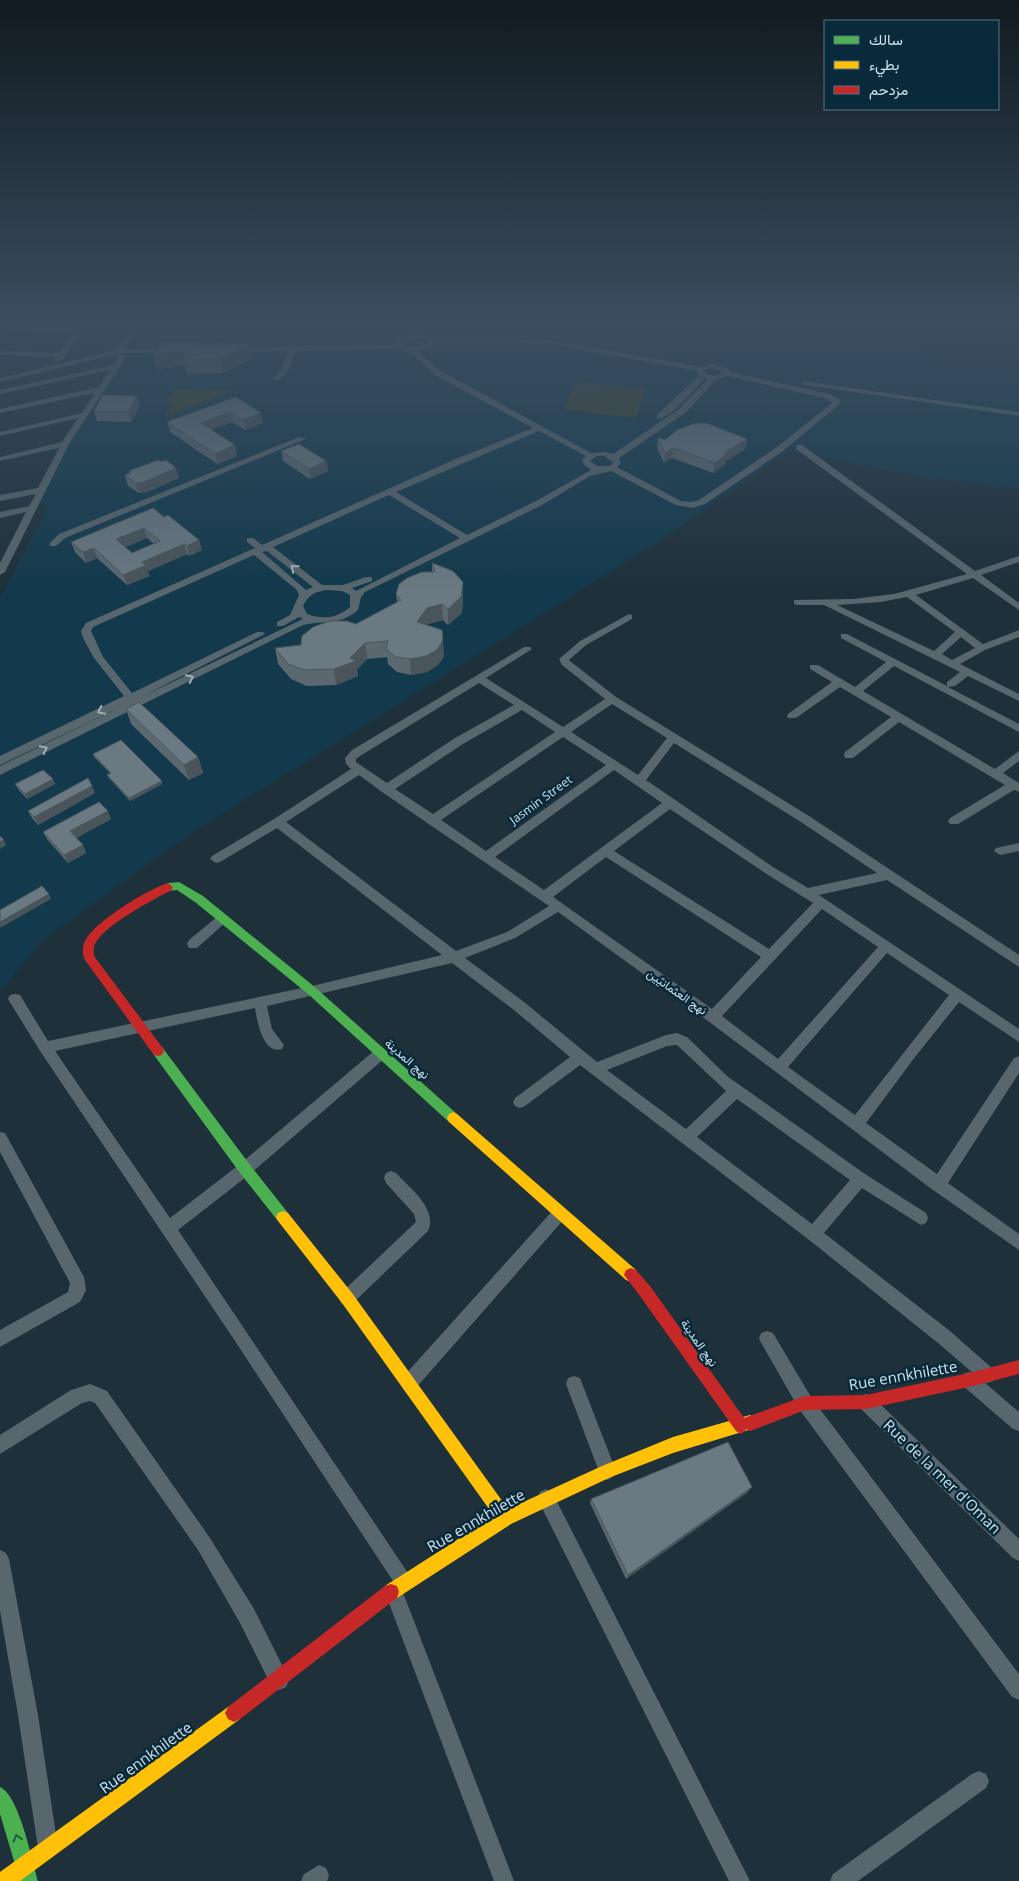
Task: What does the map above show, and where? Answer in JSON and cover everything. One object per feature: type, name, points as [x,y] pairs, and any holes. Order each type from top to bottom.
[{"type":"street","points":[[0,434],[83,415]]},
{"type":"street","points":[[0,572],[40,490],[83,415]]},
{"type":"street","points":[[515,415],[540,428],[589,460],[590,466],[601,470]]},
{"type":"street","points":[[610,456],[663,415]]},
{"type":"street","points":[[356,596],[362,590],[533,500],[589,460],[610,456],[676,415]]},
{"type":"street","points":[[612,468],[679,503],[694,505],[702,502],[780,448],[822,415]]},
{"type":"street","points":[[967,415],[1019,422]]},
{"type":"street","points":[[133,700],[89,642],[86,635],[87,628],[92,619],[262,550],[528,431],[540,428]]},
{"type":"street","points":[[53,544],[62,536],[302,440]]},
{"type":"street","points":[[0,459],[65,444]]},
{"type":"street","points":[[799,447],[1019,607]]},
{"type":"street","points":[[0,771],[294,617],[304,595],[310,590],[344,588],[356,585],[465,537],[539,503],[588,474],[612,468],[617,463],[610,456]]},
{"type":"street","points":[[0,498],[40,490]]},
{"type":"street","points":[[390,492],[465,537]]},
{"type":"street","points":[[0,515],[32,508]]},
{"type":"street","points":[[250,540],[301,589],[304,595]]},
{"type":"street","points":[[0,549],[13,546]]},
{"type":"street","points":[[262,550],[320,588]]},
{"type":"street","points":[[797,602],[826,603],[909,594],[1019,559]]},
{"type":"street","points":[[0,761],[300,623],[313,620],[335,620],[346,616],[355,608],[356,596],[352,590],[344,588]]},
{"type":"street","points":[[909,594],[982,648]]},
{"type":"street","points":[[826,603],[1018,696]]},
{"type":"street","points":[[299,609],[303,616],[313,620]]},
{"type":"street","points":[[629,617],[583,643],[564,659],[566,663],[612,699],[805,819],[1019,962]]},
{"type":"street","points":[[935,655],[960,632]]},
{"type":"street","points":[[952,664],[982,648],[1019,633]]},
{"type":"street","points":[[844,636],[1019,728]]},
{"type":"street","points":[[216,859],[278,822],[358,770],[351,764],[350,758],[366,747],[527,649]]},
{"type":"street","points":[[855,692],[893,662]]},
{"type":"street","points":[[814,667],[1016,786]]},
{"type":"street","points":[[951,684],[967,671]]},
{"type":"street","points":[[479,678],[639,781],[769,870],[808,893],[1019,1036]]},
{"type":"street","points":[[792,716],[838,682]]},
{"type":"street","points":[[432,820],[612,699]]},
{"type":"street","points":[[386,788],[521,706]]},
{"type":"street","points":[[849,755],[898,717]]},
{"type":"street","points":[[639,781],[673,737]]},
{"type":"street","points":[[995,774],[1019,755]]},
{"type":"street","name":"Jasmin Street","points":[[486,858],[613,765]]},
{"type":"street","name":"نهج العثمانيّين","points":[[358,770],[558,906],[1019,1243]]},
{"type":"street","points":[[954,821],[1016,786]]},
{"type":"street","points":[[544,897],[670,803]]},
{"type":"street","points":[[278,822],[519,1006],[580,1057],[597,1068],[813,1234],[944,1338],[987,1375]]},
{"type":"street","points":[[1000,851],[1019,847]]},
{"type":"street","points":[[605,851],[771,956]]},
{"type":"street","points":[[808,893],[888,875]]},
{"type":"street","name":"نهج المدينة","points":[[140,1027],[89,957],[87,950],[90,940],[97,933],[158,891],[179,886],[312,991],[380,1054],[628,1272],[645,1291],[741,1426]]},
{"type":"street","points":[[712,1017],[821,902]]},
{"type":"street","points":[[45,1047],[312,991],[455,957],[511,935],[540,919],[558,906]]},
{"type":"street","points":[[193,944],[222,919]]},
{"type":"street","points":[[779,1068],[886,946]]},
{"type":"street","points":[[857,1124],[910,1053],[957,995]]},
{"type":"street","points":[[16,1000],[45,1047],[239,1332],[399,1586],[504,1881]]},
{"type":"street","points":[[260,1001],[266,1031],[277,1045]]},
{"type":"street","points":[[140,1027],[245,1168],[347,1298],[505,1518]]},
{"type":"street","points":[[597,1068],[666,1040],[677,1039],[688,1046],[712,1072],[736,1090],[860,1179],[921,1218]]},
{"type":"street","points":[[168,1229],[245,1168],[380,1054]]},
{"type":"street","points":[[520,1102],[580,1057]]},
{"type":"street","points":[[938,1185],[1019,1062]]},
{"type":"street","points":[[686,1138],[736,1090]]},
{"type":"street","points":[[0,1138],[78,1282],[78,1290],[74,1297],[0,1339]]},
{"type":"street","points":[[347,1298],[423,1226],[424,1220],[419,1209],[391,1178]]},
{"type":"street","points":[[813,1234],[860,1179]]},
{"type":"street","points":[[409,1383],[560,1213]]},
{"type":"street","points":[[767,1340],[804,1404],[1019,1690]]},
{"type":"street","name":"Rue ennkhilette","points":[[4,1881],[279,1680],[399,1586],[505,1518],[607,1471],[673,1445],[741,1426],[804,1404],[866,1402],[969,1380],[1019,1367]]},
{"type":"street","points":[[969,1380],[1019,1424]]},
{"type":"street","points":[[574,1384],[607,1471]]},
{"type":"street","points":[[0,1445],[86,1392],[94,1392],[101,1397],[204,1544],[247,1616],[279,1680]]},
{"type":"street","name":"Rue de la mer d'Oman","points":[[866,1402],[1019,1552]]},
{"type":"street","points":[[546,1498],[740,1881]]},
{"type":"street","points":[[0,1559],[16,1644],[48,1848]]},
{"type":"street","points":[[840,1881],[979,1781]]},
{"type":"street","points":[[3,1809],[29,1881]]},
{"type":"shaded area","points":[[88,415],[1019,415],[1019,489],[923,477],[789,451],[655,544],[190,834],[43,940],[0,991],[0,598],[49,506],[38,505],[73,438]]},
{"type":"green space","points":[[610,415],[637,415],[636,418]]},
{"type":"building","points":[[187,415],[223,415],[201,423],[235,445],[215,454],[167,422]]},
{"type":"building","points":[[235,415],[256,415],[243,420]]},
{"type":"building","points":[[706,423],[747,439],[724,453],[727,454],[715,463],[673,448],[665,453],[658,438],[665,440],[677,430],[693,424]]},
{"type":"building","points":[[299,444],[326,461],[309,469],[281,451]]},
{"type":"building","points":[[158,460],[161,462],[166,460],[176,468],[144,482],[136,483],[125,475],[131,473],[129,471]]},
{"type":"building","points":[[153,508],[164,517],[168,515],[199,540],[187,546],[184,544],[142,562],[146,565],[123,575],[94,548],[83,552],[71,542]],"holes":[[[144,528],[160,541],[132,553],[116,539]]]},
{"type":"building","points":[[432,563],[453,571],[463,582],[461,597],[448,609],[442,604],[427,608],[417,622],[442,630],[443,640],[437,650],[426,656],[410,659],[396,657],[386,649],[388,641],[365,643],[350,658],[356,661],[334,669],[304,670],[288,664],[275,648],[301,645],[302,636],[313,627],[330,621],[347,621],[356,624],[401,600],[396,594],[399,584],[407,578],[422,572],[435,572]]},
{"type":"building","points":[[139,702],[198,757],[184,765],[126,709]]},
{"type":"building","points":[[121,740],[162,781],[129,798],[107,775],[111,773],[93,754]]},
{"type":"building","points":[[43,770],[53,779],[25,794],[15,784]]},
{"type":"building","points":[[88,778],[92,786],[34,817],[28,811]]},
{"type":"building","points":[[99,802],[108,811],[70,831],[83,845],[64,855],[43,832]]},
{"type":"building","points":[[42,886],[49,894],[0,922],[0,910]]},
{"type":"building","points":[[728,1442],[752,1487],[628,1575],[591,1499]]},
{"type":"traffic: fast","points":[[168,887],[179,886],[199,899],[312,991],[453,1118]]},
{"type":"traffic: fast","points":[[158,1051],[283,1217]]},
{"type":"traffic: fast","points":[[0,1796],[9,1812],[29,1881]]},
{"type":"traffic: slow","points":[[453,1118],[631,1275]]},
{"type":"traffic: slow","points":[[283,1217],[347,1298],[505,1518]]},
{"type":"traffic: slow","points":[[391,1592],[505,1518],[607,1471],[673,1445],[750,1423]]},
{"type":"traffic: slow","points":[[4,1881],[234,1713]]},
{"type":"traffic: jam","points":[[158,1051],[89,957],[88,950],[90,942],[103,928],[138,903],[168,887]]},
{"type":"traffic: jam","points":[[631,1275],[645,1291],[741,1426]]},
{"type":"traffic: jam","points":[[750,1423],[805,1403],[866,1402],[969,1380],[1019,1367]]},
{"type":"traffic: jam","points":[[234,1713],[391,1592]]}]
